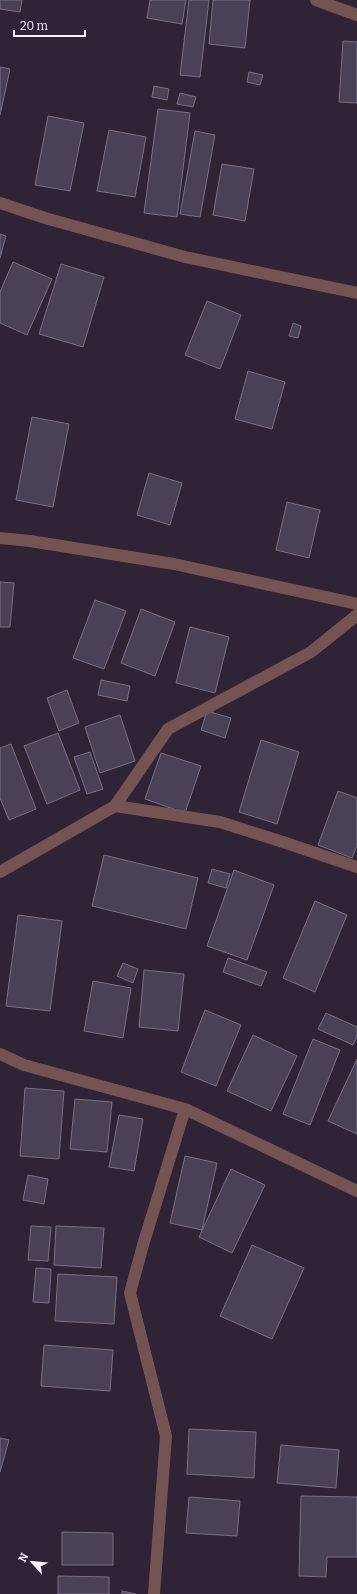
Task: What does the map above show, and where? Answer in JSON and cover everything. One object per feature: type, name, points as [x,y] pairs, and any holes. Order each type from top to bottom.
[{"type":"street","points":[[316,0],[357,15]]},
{"type":"street","points":[[0,203],[45,218],[185,257],[357,293]]},
{"type":"street","points":[[0,538],[30,541],[174,564],[357,604]]},
{"type":"street","points":[[0,872],[115,806],[168,729],[311,652],[357,615]]},
{"type":"street","points":[[115,806],[220,822],[357,868]]},
{"type":"street","points":[[0,1054],[24,1065],[185,1109],[357,1191]]},
{"type":"street","points":[[154,1594],[166,1436],[130,1293],[143,1245],[185,1109]]},
{"type":"building","points":[[0,0],[22,0],[20,12],[0,9]]},
{"type":"building","points":[[150,0],[186,0],[182,24],[147,18]]},
{"type":"building","points":[[189,0],[209,0],[200,77],[180,75]]},
{"type":"building","points":[[213,0],[250,0],[245,48],[209,44]]},
{"type":"building","points":[[343,41],[357,42],[357,103],[339,102]]},
{"type":"building","points":[[0,67],[10,69],[0,115]]},
{"type":"building","points":[[249,72],[263,75],[260,85],[247,82]]},
{"type":"building","points":[[154,86],[169,89],[167,100],[152,97]]},
{"type":"building","points":[[180,93],[196,97],[193,107],[177,104]]},
{"type":"building","points":[[158,109],[190,113],[177,217],[144,213]]},
{"type":"building","points":[[48,116],[84,123],[70,191],[35,185]]},
{"type":"building","points":[[109,130],[146,137],[135,197],[97,191]]},
{"type":"building","points":[[195,131],[215,135],[200,217],[180,214]]},
{"type":"building","points":[[222,164],[254,169],[245,221],[213,215]]},
{"type":"building","points":[[0,234],[6,236],[0,258]]},
{"type":"building","points":[[13,262],[52,279],[27,335],[0,323],[0,292]]},
{"type":"building","points":[[61,264],[104,277],[83,347],[39,334]]},
{"type":"building","points":[[207,301],[241,315],[220,369],[185,355]]},
{"type":"building","points":[[293,323],[301,326],[298,338],[289,336]]},
{"type":"building","points":[[248,371],[285,382],[272,429],[235,419]]},
{"type":"building","points":[[32,417],[69,424],[53,507],[16,500]]},
{"type":"building","points":[[149,473],[182,483],[170,525],[137,515]]},
{"type":"building","points":[[287,502],[320,510],[309,558],[276,550]]},
{"type":"building","points":[[0,582],[14,583],[10,627],[0,627]]},
{"type":"building","points":[[95,600],[126,611],[104,669],[73,658]]},
{"type":"building","points":[[141,609],[175,622],[155,676],[121,663]]},
{"type":"building","points":[[190,627],[229,637],[215,693],[176,683]]},
{"type":"building","points":[[101,680],[130,686],[127,701],[98,695]]},
{"type":"building","points":[[67,690],[79,723],[59,731],[47,698]]},
{"type":"building","points":[[207,711],[231,718],[225,738],[201,730]]},
{"type":"building","points":[[120,715],[135,761],[100,773],[85,727]]},
{"type":"building","points":[[58,733],[80,790],[47,804],[24,746]]},
{"type":"building","points":[[261,740],[299,752],[277,824],[239,812]]},
{"type":"building","points":[[11,744],[36,809],[9,820],[0,798],[0,748]]},
{"type":"building","points":[[90,752],[103,789],[87,794],[74,757]]},
{"type":"building","points":[[161,753],[201,766],[185,813],[145,799]]},
{"type":"building","points":[[338,791],[357,798],[357,846],[352,858],[318,845]]},
{"type":"building","points":[[104,855],[198,878],[186,929],[92,906]]},
{"type":"building","points":[[212,869],[230,874],[226,888],[208,883]]},
{"type":"building","points":[[234,870],[274,885],[247,960],[207,946]]},
{"type":"building","points":[[315,901],[347,915],[315,992],[283,978]]},
{"type":"building","points":[[18,915],[62,921],[50,1011],[6,1006]]},
{"type":"building","points":[[228,958],[267,972],[261,986],[223,972]]},
{"type":"building","points":[[123,963],[138,969],[133,983],[117,976]]},
{"type":"building","points":[[144,970],[184,974],[178,1031],[139,1027]]},
{"type":"building","points":[[93,981],[131,988],[123,1038],[84,1031]]},
{"type":"building","points":[[205,1010],[241,1025],[216,1086],[181,1072]]},
{"type":"building","points":[[326,1013],[357,1027],[357,1037],[353,1045],[318,1029]]},
{"type":"building","points":[[253,1035],[297,1056],[271,1111],[227,1091]]},
{"type":"building","points":[[313,1039],[340,1050],[310,1125],[283,1114]]},
{"type":"building","points":[[357,1059],[357,1134],[328,1121]]},
{"type":"building","points":[[25,1088],[64,1091],[59,1159],[20,1156]]},
{"type":"building","points":[[75,1099],[112,1102],[107,1152],[70,1149]]},
{"type":"building","points":[[119,1115],[143,1119],[134,1171],[109,1167]]},
{"type":"building","points":[[185,1156],[217,1163],[202,1230],[170,1223]]},
{"type":"building","points":[[231,1169],[265,1185],[232,1253],[199,1237]]},
{"type":"building","points":[[28,1175],[48,1179],[44,1204],[23,1200]]},
{"type":"building","points":[[31,1226],[51,1227],[48,1261],[28,1260]]},
{"type":"building","points":[[56,1226],[104,1228],[101,1268],[54,1265]]},
{"type":"building","points":[[252,1245],[304,1268],[272,1339],[220,1316]]},
{"type":"building","points":[[36,1268],[51,1269],[49,1303],[33,1302]]},
{"type":"building","points":[[58,1274],[117,1277],[114,1324],[55,1321]]},
{"type":"building","points":[[44,1345],[113,1350],[110,1391],[41,1386]]},
{"type":"building","points":[[189,1429],[256,1432],[254,1478],[187,1474]]},
{"type":"building","points":[[0,1438],[9,1440],[0,1472]]},
{"type":"building","points":[[281,1445],[339,1450],[336,1488],[277,1483]]},
{"type":"building","points":[[301,1496],[357,1497],[357,1557],[327,1557],[326,1577],[299,1576]]},
{"type":"building","points":[[189,1497],[240,1501],[237,1536],[186,1533]]},
{"type":"building","points":[[62,1532],[113,1533],[113,1565],[62,1565]]},
{"type":"building","points":[[58,1576],[109,1577],[109,1594],[58,1594]]},
{"type":"building","points":[[122,1591],[136,1594],[122,1594]]}]
